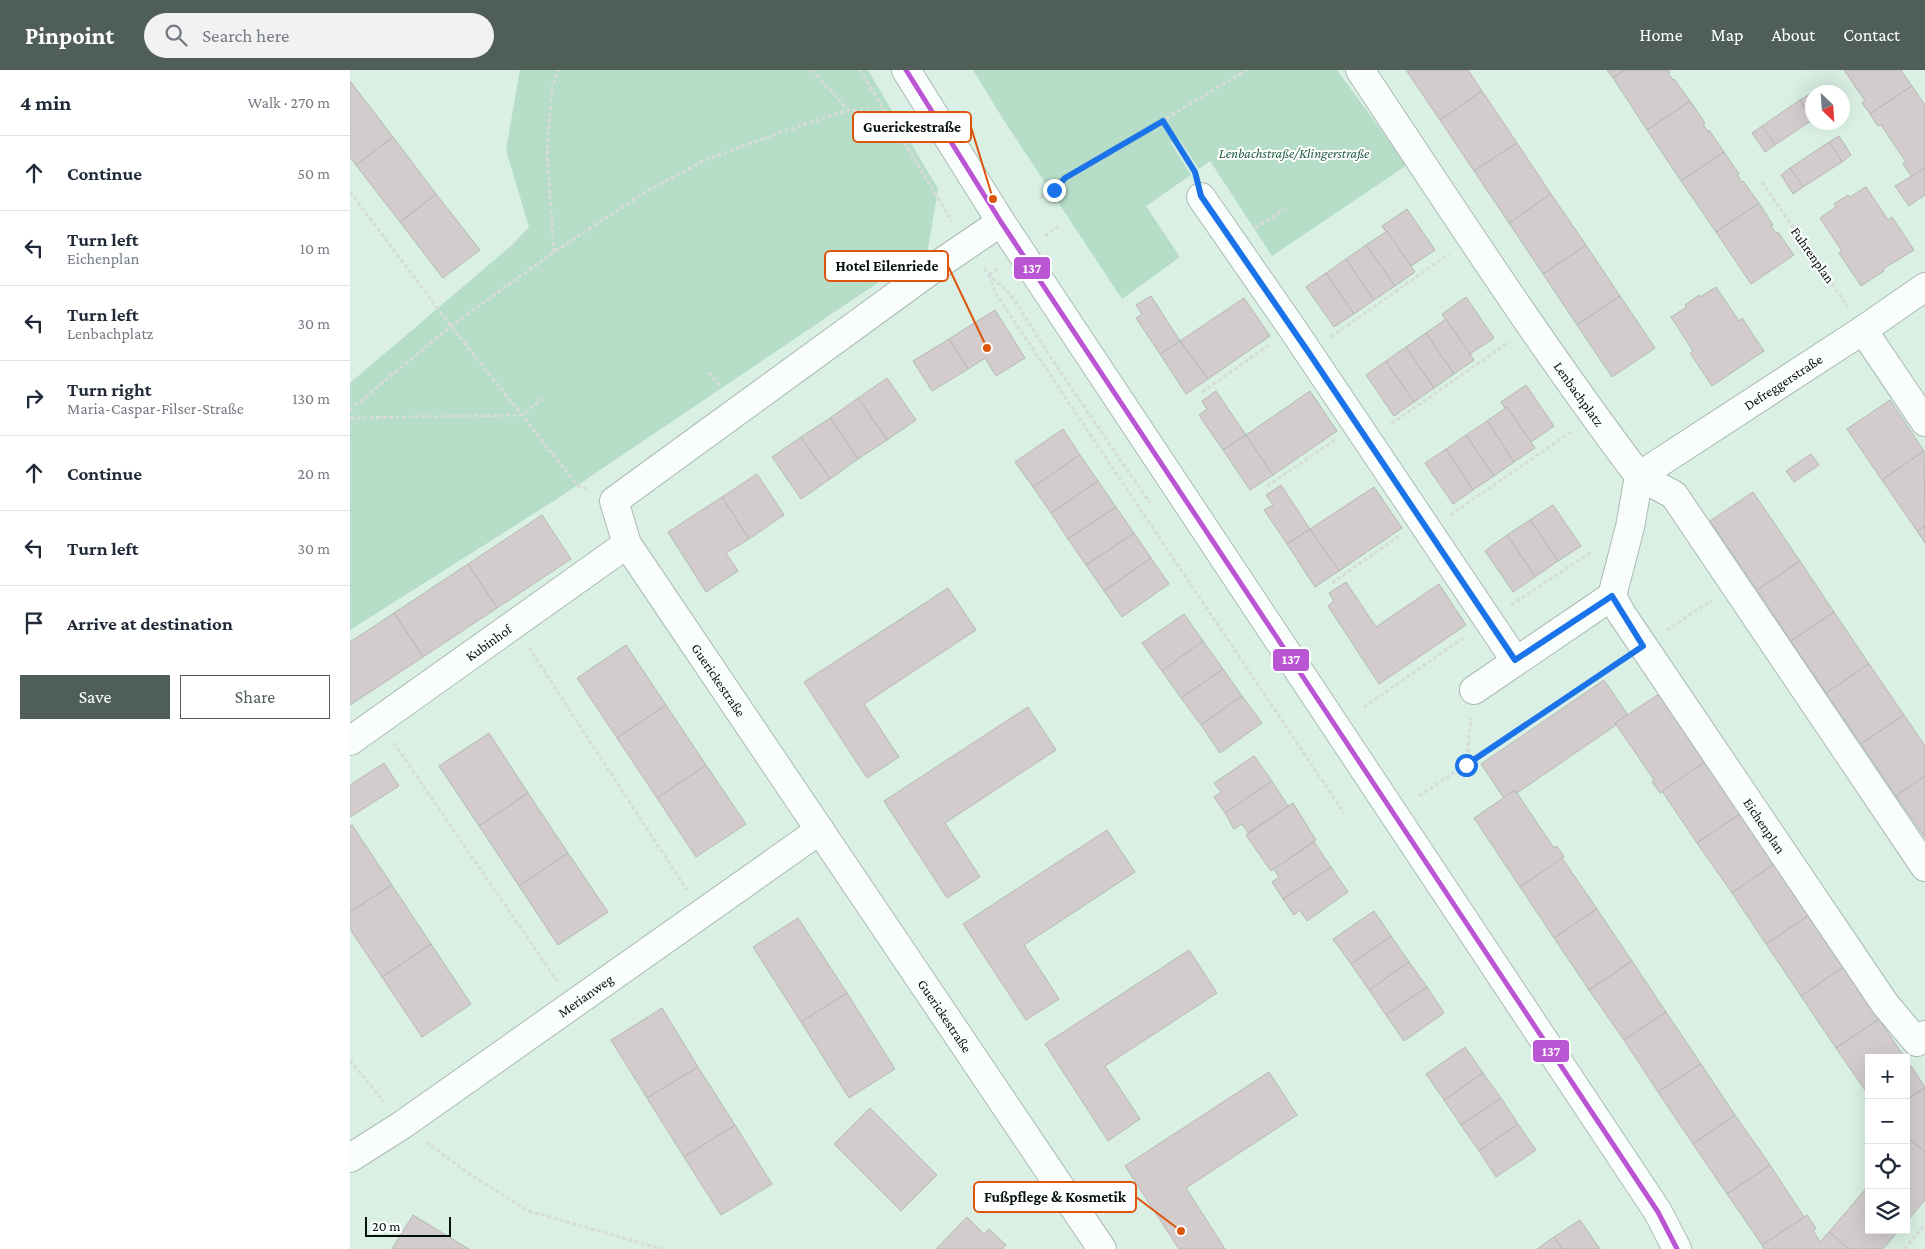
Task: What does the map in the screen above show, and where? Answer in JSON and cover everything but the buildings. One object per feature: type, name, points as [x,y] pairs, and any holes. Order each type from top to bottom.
[{"type":"street","points":[[906,70],[1001,222],[1658,1212],[1677,1249]]},
{"type":"street","name":"Lenbachplatz","points":[[1360,70],[1532,326],[1594,416],[1639,476]]},
{"type":"street","points":[[1201,196],[1515,660]]},
{"type":"street","points":[[614,501],[945,260],[1001,222]]},
{"type":"street","name":"Defreggerstraße","points":[[1639,476],[1863,330],[1925,287]]},
{"type":"street","points":[[1863,330],[1925,422]]},
{"type":"street","points":[[1472,702],[1515,660],[1612,596],[1630,528],[1639,476],[1674,494],[1925,867]]},
{"type":"street","name":"Guerickestraße","points":[[614,501],[627,544],[1102,1249]]},
{"type":"street","name":"Kubinhof","points":[[350,741],[627,544]]},
{"type":"street","name":"Eichenplan","points":[[1612,596],[1643,646],[1885,1004],[1916,1042],[1925,1035]]},
{"type":"street","name":"Merianweg","points":[[350,1158],[402,1125],[820,830]]},
{"type":"path","points":[[554,252],[547,153],[552,87],[560,70]]},
{"type":"path","points":[[812,70],[848,110]]},
{"type":"path","points":[[860,70],[953,222]]},
{"type":"path","points":[[1040,198],[1054,190],[1065,178],[1247,70]]},
{"type":"path","points":[[350,410],[451,326],[554,252],[642,194],[705,160],[784,131],[848,110],[885,112]]},
{"type":"path","points":[[1163,121],[1195,172],[1201,196]]},
{"type":"path","name":"Fuhrenplan","points":[[1762,182],[1863,330]]},
{"type":"path","points":[[350,192],[451,326],[577,485],[614,501]]},
{"type":"path","points":[[1254,229],[1284,209]]},
{"type":"path","points":[[1309,353],[1472,238]]},
{"type":"path","points":[[989,275],[996,294],[1344,813]]},
{"type":"path","points":[[1267,486],[1362,432],[1532,326]]},
{"type":"path","points":[[1202,392],[1292,328]]},
{"type":"path","points":[[350,418],[521,415],[543,399]]},
{"type":"path","points":[[1332,583],[1594,416]]},
{"type":"path","points":[[1364,707],[1488,620],[1630,528]]},
{"type":"path","points":[[1420,796],[1735,585]]},
{"type":"path","points":[[514,625],[702,913]]},
{"type":"path","points":[[1466,765],[1472,702]]},
{"type":"path","points":[[1540,716],[1544,721]]},
{"type":"path","points":[[379,720],[573,1004]]},
{"type":"path","points":[[350,1060],[402,1125],[471,1175],[529,1210],[662,1249]]},
{"type":"path","points":[[1904,1249],[1925,1225]]},
{"type":"green space","points":[[520,70],[868,70],[938,189],[928,249],[560,497],[350,630],[350,383],[512,245],[529,227],[506,150]]},
{"type":"green space","name":"Lenbachstraße/Klingerstraße","points":[[973,70],[1337,70],[1407,165],[1272,256],[1210,161],[1199,169],[1178,138],[1171,143],[1191,175],[1146,206],[1180,257],[1122,299],[1003,119]]},
{"type":"transit line","name":"137","points":[[906,70],[1001,222],[1658,1212],[1677,1249]]},
{"type":"place","name":"Guerickestraße","points":[[993,199]]},
{"type":"place","name":"Hotel Eilenriede","points":[[987,348]]},
{"type":"place","name":"Fußpflege & Kosmetik","points":[[1181,1231]]},
{"type":"route","points":[[1054,190],[1065,178],[1163,121],[1195,172],[1201,196],[1515,660],[1612,596],[1643,646],[1466,765]]}]
